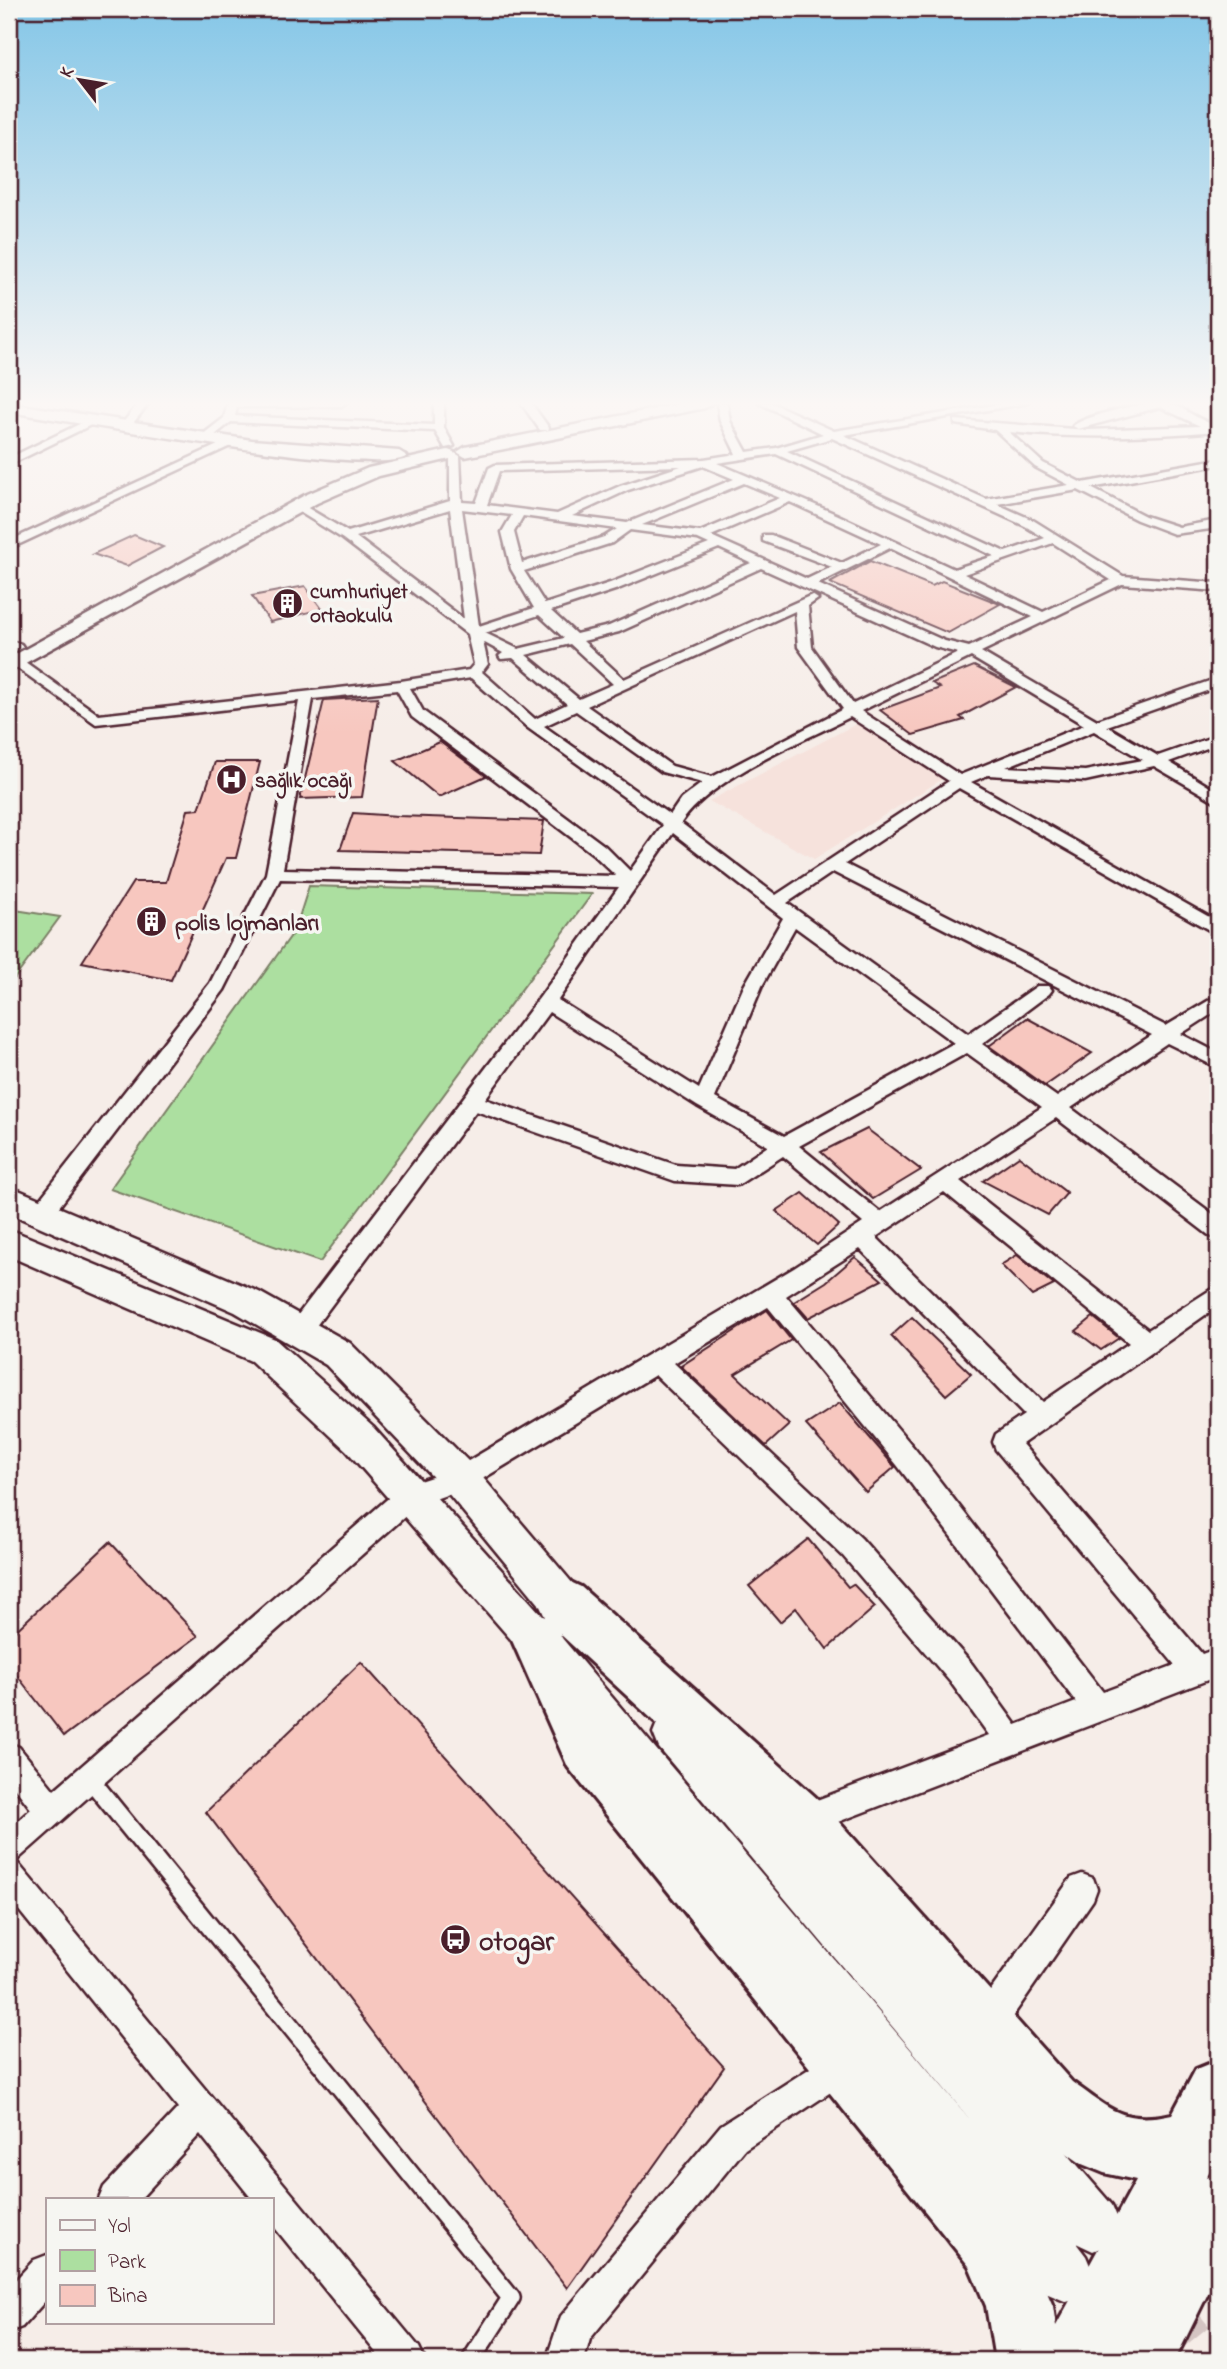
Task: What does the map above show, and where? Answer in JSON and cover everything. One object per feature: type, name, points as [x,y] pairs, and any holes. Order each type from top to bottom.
[{"type":"highway","points":[[550,1621],[802,1821],[1050,2104],[1104,2143],[1146,2151],[1205,2115]]},
{"type":"highway","points":[[550,1621],[587,1748],[992,2243],[1020,2306],[1029,2360]]},
{"type":"highway","points":[[1075,2360],[1205,2115]]},
{"type":"highway","points":[[1139,2360],[1218,2205]]},
{"type":"main road","points":[[11,655],[270,514]]},
{"type":"main road","points":[[11,655],[283,514]]},
{"type":"main road","points":[[9,1199],[247,1302],[338,1354],[460,1479],[550,1621],[1067,2276]]},
{"type":"main road","points":[[9,1242],[263,1350],[360,1439],[410,1496],[550,1621],[1093,2224]]},
{"type":"street","points":[[9,545],[77,514]]},
{"type":"street","points":[[310,514],[347,536],[473,632],[515,653],[577,705],[667,769],[714,782]]},
{"type":"street","points":[[347,536],[420,514]]},
{"type":"street","points":[[455,514],[477,669],[533,725],[1056,1107],[1218,1230]]},
{"type":"street","points":[[519,514],[508,532],[517,569],[541,609],[622,685]]},
{"type":"street","points":[[532,514],[701,536],[940,644],[972,652],[1218,798]]},
{"type":"street","points":[[559,517],[567,514]]},
{"type":"street","points":[[517,569],[589,547],[659,514]]},
{"type":"street","points":[[701,536],[754,514]]},
{"type":"street","points":[[824,514],[1044,617]]},
{"type":"street","points":[[912,514],[1004,556]]},
{"type":"street","points":[[1005,514],[1054,539],[1120,580],[1218,587]]},
{"type":"street","points":[[1132,514],[1178,531],[1218,524]]},
{"type":"street","points":[[767,538],[842,568]]},
{"type":"street","points":[[953,574],[1054,539]]},
{"type":"street","points":[[473,632],[614,586],[719,544]]},
{"type":"street","points":[[808,584],[890,544]]},
{"type":"street","points":[[11,655],[96,720],[401,685],[477,669],[515,653],[614,629],[762,563]]},
{"type":"street","points":[[299,1331],[547,1002],[687,803],[714,782],[851,711],[1120,580]]},
{"type":"street","points":[[533,725],[828,592]]},
{"type":"street","points":[[801,604],[805,647],[851,711],[960,780],[1218,929]]},
{"type":"street","points":[[775,903],[960,780],[1096,725],[1218,682]]},
{"type":"street","points":[[401,685],[416,714],[599,850],[631,882]]},
{"type":"street","points":[[41,1214],[218,986],[274,874],[307,694]]},
{"type":"street","points":[[984,771],[1084,776],[1157,761],[1218,740]]},
{"type":"street","points":[[833,865],[1218,1061]]},
{"type":"street","points":[[274,874],[631,882]]},
{"type":"street","points":[[704,1101],[753,986],[793,916]]},
{"type":"street","points":[[471,1102],[675,1173],[738,1177],[784,1145],[968,1044],[1044,990]]},
{"type":"street","points":[[9,1849],[410,1496],[460,1479],[771,1294],[1218,1001]]},
{"type":"street","points":[[547,1002],[704,1101],[784,1145],[870,1230],[1042,1417]]},
{"type":"street","points":[[945,1181],[1147,1343]]},
{"type":"street","points":[[771,1294],[906,1457],[1099,1710]]},
{"type":"street","points":[[802,1821],[1099,1710],[1207,1666],[1005,1442],[1218,1294]]},
{"type":"street","points":[[657,1362],[852,1547],[962,1674],[1012,1743]]},
{"type":"street","points":[[9,1757],[52,1812]]},
{"type":"street","points":[[9,1874],[406,2360]]},
{"type":"street","points":[[984,2029],[1083,1889]]},
{"type":"street","points":[[565,2360],[574,2329],[733,2137],[844,2063]]},
{"type":"street","points":[[117,2198],[200,2109]]},
{"type":"street","points":[[9,2314],[46,2274]]},
{"type":"lane","points":[[89,1779],[512,2298],[471,2360]]},
{"type":"shaded area","points":[[856,724],[944,778],[814,859],[709,801]]},
{"type":"green space","points":[[270,514],[289,514],[22,650]]},
{"type":"green space","points":[[309,886],[592,894],[320,1262],[110,1189],[295,930]]},
{"type":"green space","points":[[9,909],[60,917],[9,986]]},
{"type":"building","points":[[134,535],[163,547],[127,566],[93,554]]},
{"type":"building","points":[[870,561],[932,586],[942,581],[1000,604],[948,633],[830,583]]},
{"type":"building","name":"cumhuriyet ortaokulu","points":[[305,586],[322,609],[270,622],[252,596]]},
{"type":"building","points":[[974,666],[1016,687],[960,717],[964,720],[913,735],[880,710],[940,688],[932,683]]},
{"type":"building","points":[[378,697],[362,797],[300,799],[324,700]]},
{"type":"building","points":[[440,742],[486,776],[439,797],[395,761]]},
{"type":"building","points":[[215,762],[260,762],[236,858],[226,858],[171,980],[82,962],[133,882],[166,882],[188,810],[199,809]]},
{"type":"building","points":[[353,813],[544,821],[539,855],[340,850]]},
{"type":"building","points":[[1027,1018],[1092,1053],[1045,1086],[989,1046]]},
{"type":"building","points":[[867,1129],[921,1170],[873,1199],[821,1152]]},
{"type":"building","points":[[1019,1156],[1067,1193],[1048,1215],[983,1181]]},
{"type":"building","points":[[803,1193],[839,1225],[817,1245],[776,1211]]},
{"type":"building","points":[[1017,1255],[1054,1285],[1032,1296],[1001,1265]]},
{"type":"building","points":[[855,1257],[882,1280],[808,1318],[794,1302],[826,1282]]},
{"type":"building","points":[[767,1310],[791,1340],[735,1374],[789,1425],[766,1446],[681,1366]]},
{"type":"building","points":[[912,1317],[971,1374],[946,1395],[891,1336]]},
{"type":"building","points":[[1093,1317],[1119,1338],[1101,1350],[1076,1331]]},
{"type":"building","points":[[840,1403],[895,1467],[866,1492],[806,1425]]},
{"type":"building","points":[[808,1539],[848,1587],[853,1584],[875,1607],[827,1649],[796,1608],[780,1622],[749,1586]]},
{"type":"building","points":[[110,1542],[198,1636],[64,1736],[9,1665],[9,1637]]},
{"type":"building","name":"otogar","points":[[361,1662],[724,2067],[567,2288],[206,1812]]},
{"type":"tunnel","points":[[1159,2304],[1205,2360]]},
{"type":"place","name":"cumhuriyet ortaokulu","points":[[287,603]]},
{"type":"place","name":"sağlık ocağı","points":[[232,780]]},
{"type":"place","name":"polis lojmanları","points":[[152,922]]},
{"type":"place","name":"otogar","points":[[456,1940]]}]
